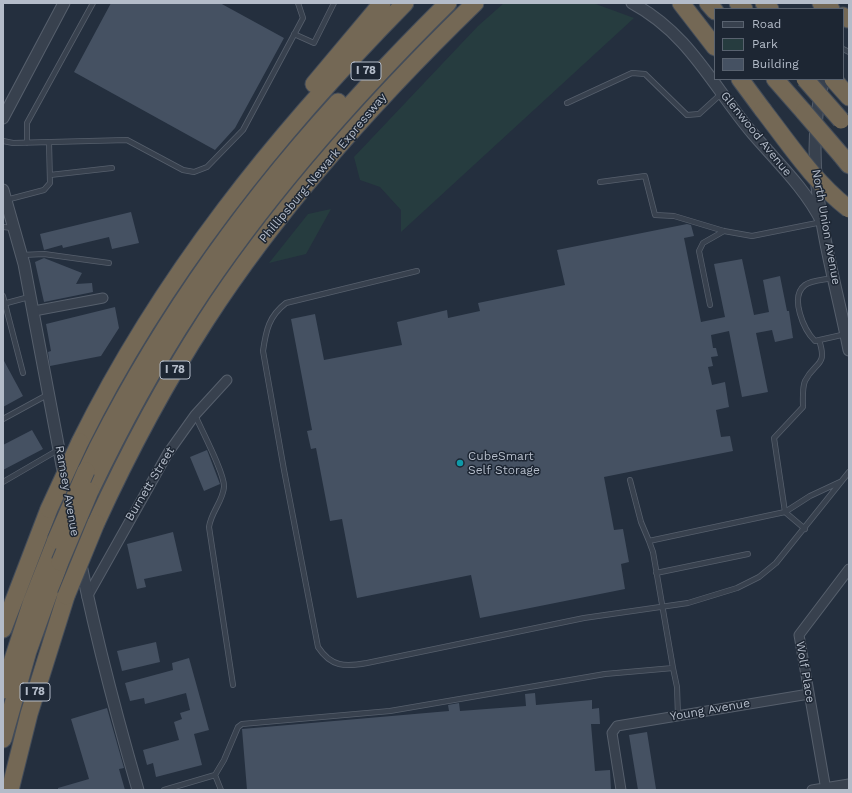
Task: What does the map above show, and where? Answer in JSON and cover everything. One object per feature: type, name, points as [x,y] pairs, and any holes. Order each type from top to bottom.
[{"type":"highway","name":"I 78","points":[[3,629],[49,509],[80,442],[135,340],[168,287],[210,228],[278,141],[328,84],[405,3]]},
{"type":"highway","name":"I 78","points":[[3,690],[32,601],[56,540],[86,471],[112,418],[154,345],[191,286],[234,226],[303,140],[376,60],[431,3]]},
{"type":"highway","name":"Phillipsburg-Newark Expressway","points":[[3,739],[28,651],[60,562],[90,491],[116,438],[158,361],[190,309],[251,224],[324,135],[385,67],[448,3]]},
{"type":"highway","points":[[680,3],[714,46]]},
{"type":"highway","name":"Phillipsburg-Newark Expressway","points":[[10,790],[29,714],[66,596],[96,523],[133,446],[174,371],[215,306],[271,228],[356,127],[411,67],[474,4]]},
{"type":"highway","points":[[278,141],[292,110],[379,6]]},
{"type":"highway","points":[[741,80],[813,175],[828,192],[849,209]]},
{"type":"highway","points":[[776,80],[846,161]]},
{"type":"highway","points":[[806,80],[845,124]]},
{"type":"highway","points":[[831,80],[849,97]]},
{"type":"street","name":"Glenwood Avenue","points":[[632,3],[654,16],[676,35],[696,57],[752,133],[808,198],[822,222]]},
{"type":"street","points":[[3,117],[62,4]]},
{"type":"street","name":"North Union Avenue","points":[[831,80],[816,119],[815,166],[822,222],[834,278],[846,320],[846,334],[849,350]]},
{"type":"street","points":[[782,167],[791,172],[801,173],[810,170],[815,166]]},
{"type":"street","name":"Ramsey Avenue","points":[[5,195],[22,255],[34,311],[87,597],[108,686],[138,790]]},
{"type":"street","points":[[34,311],[103,298]]},
{"type":"street","name":"Burnett Street","points":[[87,597],[168,453],[195,415],[227,380]]},
{"type":"street","name":"Wolf Place","points":[[826,789],[799,635],[849,569]]},
{"type":"street","name":"Young Avenue","points":[[621,790],[612,733],[613,729],[618,726],[809,694]]},
{"type":"street","points":[[812,790],[826,789],[849,784]]},
{"type":"lane","points":[[26,143],[27,123],[93,3]]},
{"type":"lane","points":[[3,141],[26,143],[127,140],[183,170],[194,172],[208,168],[243,130],[303,18],[298,3]]},
{"type":"lane","points":[[294,34],[314,43],[334,3]]},
{"type":"lane","points":[[568,103],[632,73],[645,74],[687,115],[699,114],[722,93]]},
{"type":"lane","points":[[5,195],[44,190],[50,183],[50,142]]},
{"type":"lane","points":[[50,175],[112,168]]},
{"type":"lane","points":[[600,182],[645,176],[655,215],[674,216],[724,231],[752,236],[822,222]]},
{"type":"lane","points":[[3,227],[15,228]]},
{"type":"lane","points":[[710,306],[698,251],[703,243],[724,231]]},
{"type":"lane","points":[[22,255],[44,254],[109,263]]},
{"type":"lane","points":[[417,271],[286,303],[277,310],[269,321],[265,335],[263,351],[318,647],[324,656],[332,662],[344,665],[361,664],[569,620],[626,611],[662,608],[715,596],[754,580],[776,563],[849,472]]},
{"type":"lane","points":[[834,278],[808,283],[802,288],[799,293],[799,309],[804,325],[815,341],[846,334]]},
{"type":"lane","points":[[3,296],[3,304],[23,373]]},
{"type":"lane","points":[[3,304],[31,297]]},
{"type":"lane","points":[[805,528],[785,512],[774,438],[803,407],[804,382],[824,354],[820,340]]},
{"type":"lane","points":[[3,419],[49,394]]},
{"type":"lane","points":[[195,415],[224,480],[222,498],[210,519],[209,527],[233,685]]},
{"type":"lane","points":[[3,482],[59,449]]},
{"type":"lane","points":[[630,480],[641,522],[649,541],[656,573],[677,688],[678,716]]},
{"type":"lane","points":[[649,541],[785,512],[810,496],[841,482]]},
{"type":"lane","points":[[656,573],[748,554]]},
{"type":"lane","points":[[164,790],[215,776],[224,760],[238,727],[242,724],[390,711],[605,674],[673,668]]},
{"type":"lane","points":[[215,776],[221,790]]},
{"type":"green space","points":[[504,3],[593,3],[634,18],[401,232],[401,210],[380,187],[360,180],[354,157],[478,26]]},
{"type":"green space","points":[[331,209],[306,254],[269,263],[308,214]]},
{"type":"building","points":[[111,3],[220,3],[284,38],[235,128],[215,150],[74,72]]},
{"type":"building","points":[[131,212],[139,243],[112,249],[109,237],[63,248],[62,245],[44,250],[40,234]]},
{"type":"building","name":"CubeSmart Self Storage","points":[[687,224],[691,225],[694,236],[684,238],[701,322],[725,317],[714,264],[742,259],[754,315],[769,312],[763,280],[780,276],[787,311],[789,311],[793,338],[775,342],[772,330],[756,333],[768,392],[742,397],[729,331],[711,335],[713,348],[716,348],[718,356],[711,357],[713,366],[708,367],[712,385],[725,382],[729,407],[716,410],[721,437],[730,436],[733,451],[604,477],[614,530],[623,529],[629,562],[621,564],[625,589],[480,618],[471,575],[357,598],[342,519],[330,521],[316,448],[311,449],[307,431],[312,430],[291,319],[315,314],[324,360],[402,345],[397,322],[447,310],[448,318],[480,311],[478,303],[565,285],[557,250]]},
{"type":"building","points":[[44,258],[82,273],[76,284],[92,283],[93,292],[44,302],[35,262]]},
{"type":"building","points":[[115,307],[119,328],[101,356],[50,366],[48,352],[51,351],[46,324]]},
{"type":"building","points":[[3,359],[23,396],[3,407]]},
{"type":"building","points":[[32,430],[43,449],[3,470],[3,445]]},
{"type":"building","points":[[207,450],[220,484],[204,491],[190,457]]},
{"type":"building","points":[[173,532],[182,571],[144,579],[146,587],[137,589],[127,544]]},
{"type":"building","points":[[156,642],[160,662],[122,671],[117,651]]},
{"type":"building","points":[[189,658],[209,730],[194,734],[202,765],[156,777],[153,763],[147,765],[143,750],[179,740],[174,722],[182,719],[180,713],[190,710],[186,693],[145,704],[144,698],[130,701],[125,683],[173,670],[172,663]]},
{"type":"building","points":[[535,693],[536,705],[592,700],[592,709],[599,708],[600,724],[591,724],[595,771],[610,770],[611,790],[247,790],[242,729],[449,711],[448,705],[459,703],[460,711],[526,706],[525,694]]},
{"type":"building","points":[[107,708],[124,768],[119,769],[125,790],[58,790],[58,788],[89,779],[71,719]]},
{"type":"building","points":[[647,732],[656,789],[638,790],[629,735]]},
{"type":"place","name":"CubeSmart Self Storage","points":[[460,463]]}]
